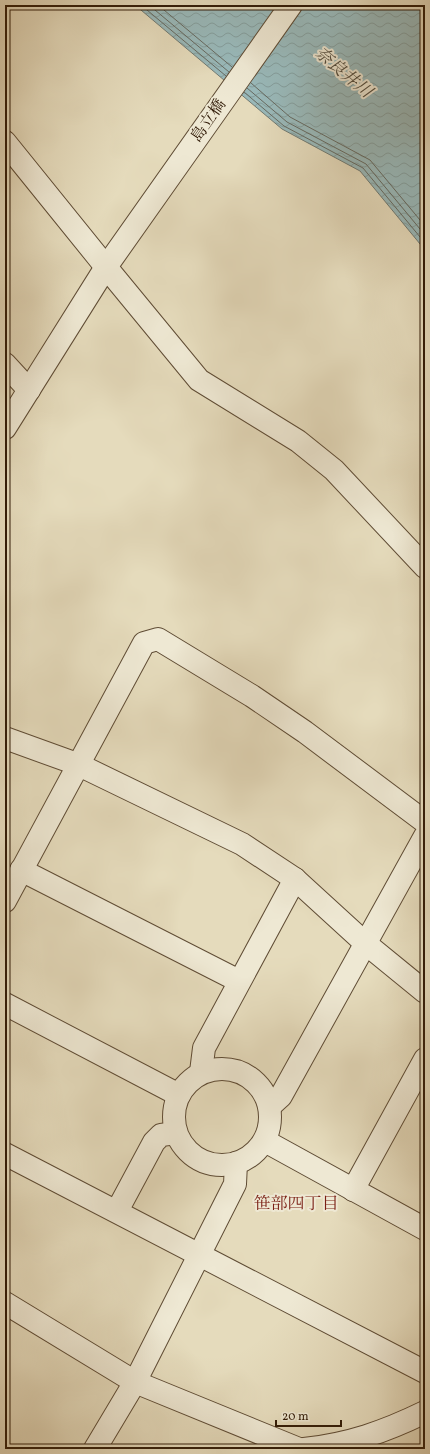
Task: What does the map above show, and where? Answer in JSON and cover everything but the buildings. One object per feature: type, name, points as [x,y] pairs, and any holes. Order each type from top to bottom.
[{"type":"street","name":"島立橋","points":[[5,428],[106,267],[291,5]]},
{"type":"street","points":[[5,142],[199,380],[304,446],[334,470],[425,567]]},
{"type":"street","points":[[5,364],[29,390]]},
{"type":"street","points":[[5,901],[77,764],[144,644],[158,639],[252,696],[305,732],[425,822]]},
{"type":"street","points":[[5,738],[77,764],[242,844],[295,879],[366,943],[425,992]]},
{"type":"street","points":[[270,1106],[281,1096],[425,836]]},
{"type":"street","points":[[22,870],[239,981]]},
{"type":"street","points":[[201,1072],[204,1048],[295,879]]},
{"type":"street","points":[[5,1004],[178,1094]]},
{"type":"street","points":[[353,1190],[425,1059]]},
{"type":"street","points":[[215,1068],[230,1069],[259,1085],[265,1092],[270,1106],[269,1130],[265,1140],[257,1150],[247,1158],[236,1163],[222,1165],[208,1162],[183,1146],[176,1133],[173,1120],[174,1107],[178,1094],[188,1082],[201,1072],[215,1068]]},
{"type":"street","points":[[117,1211],[154,1142],[160,1135],[176,1133]]},
{"type":"street","points":[[265,1140],[425,1229]]},
{"type":"street","points":[[5,1154],[425,1372]]},
{"type":"street","points":[[95,1449],[134,1382],[235,1184],[236,1163]]},
{"type":"street","points":[[5,1303],[134,1382],[299,1449]]},
{"type":"street","points":[[304,1449],[333,1446],[392,1429],[425,1412]]},
{"type":"water","name":"奈良井川","points":[[135,5],[424,5],[425,250],[360,171],[282,129]]},
{"type":"district","name":"笹部四丁目","points":[[296,1204]]}]
